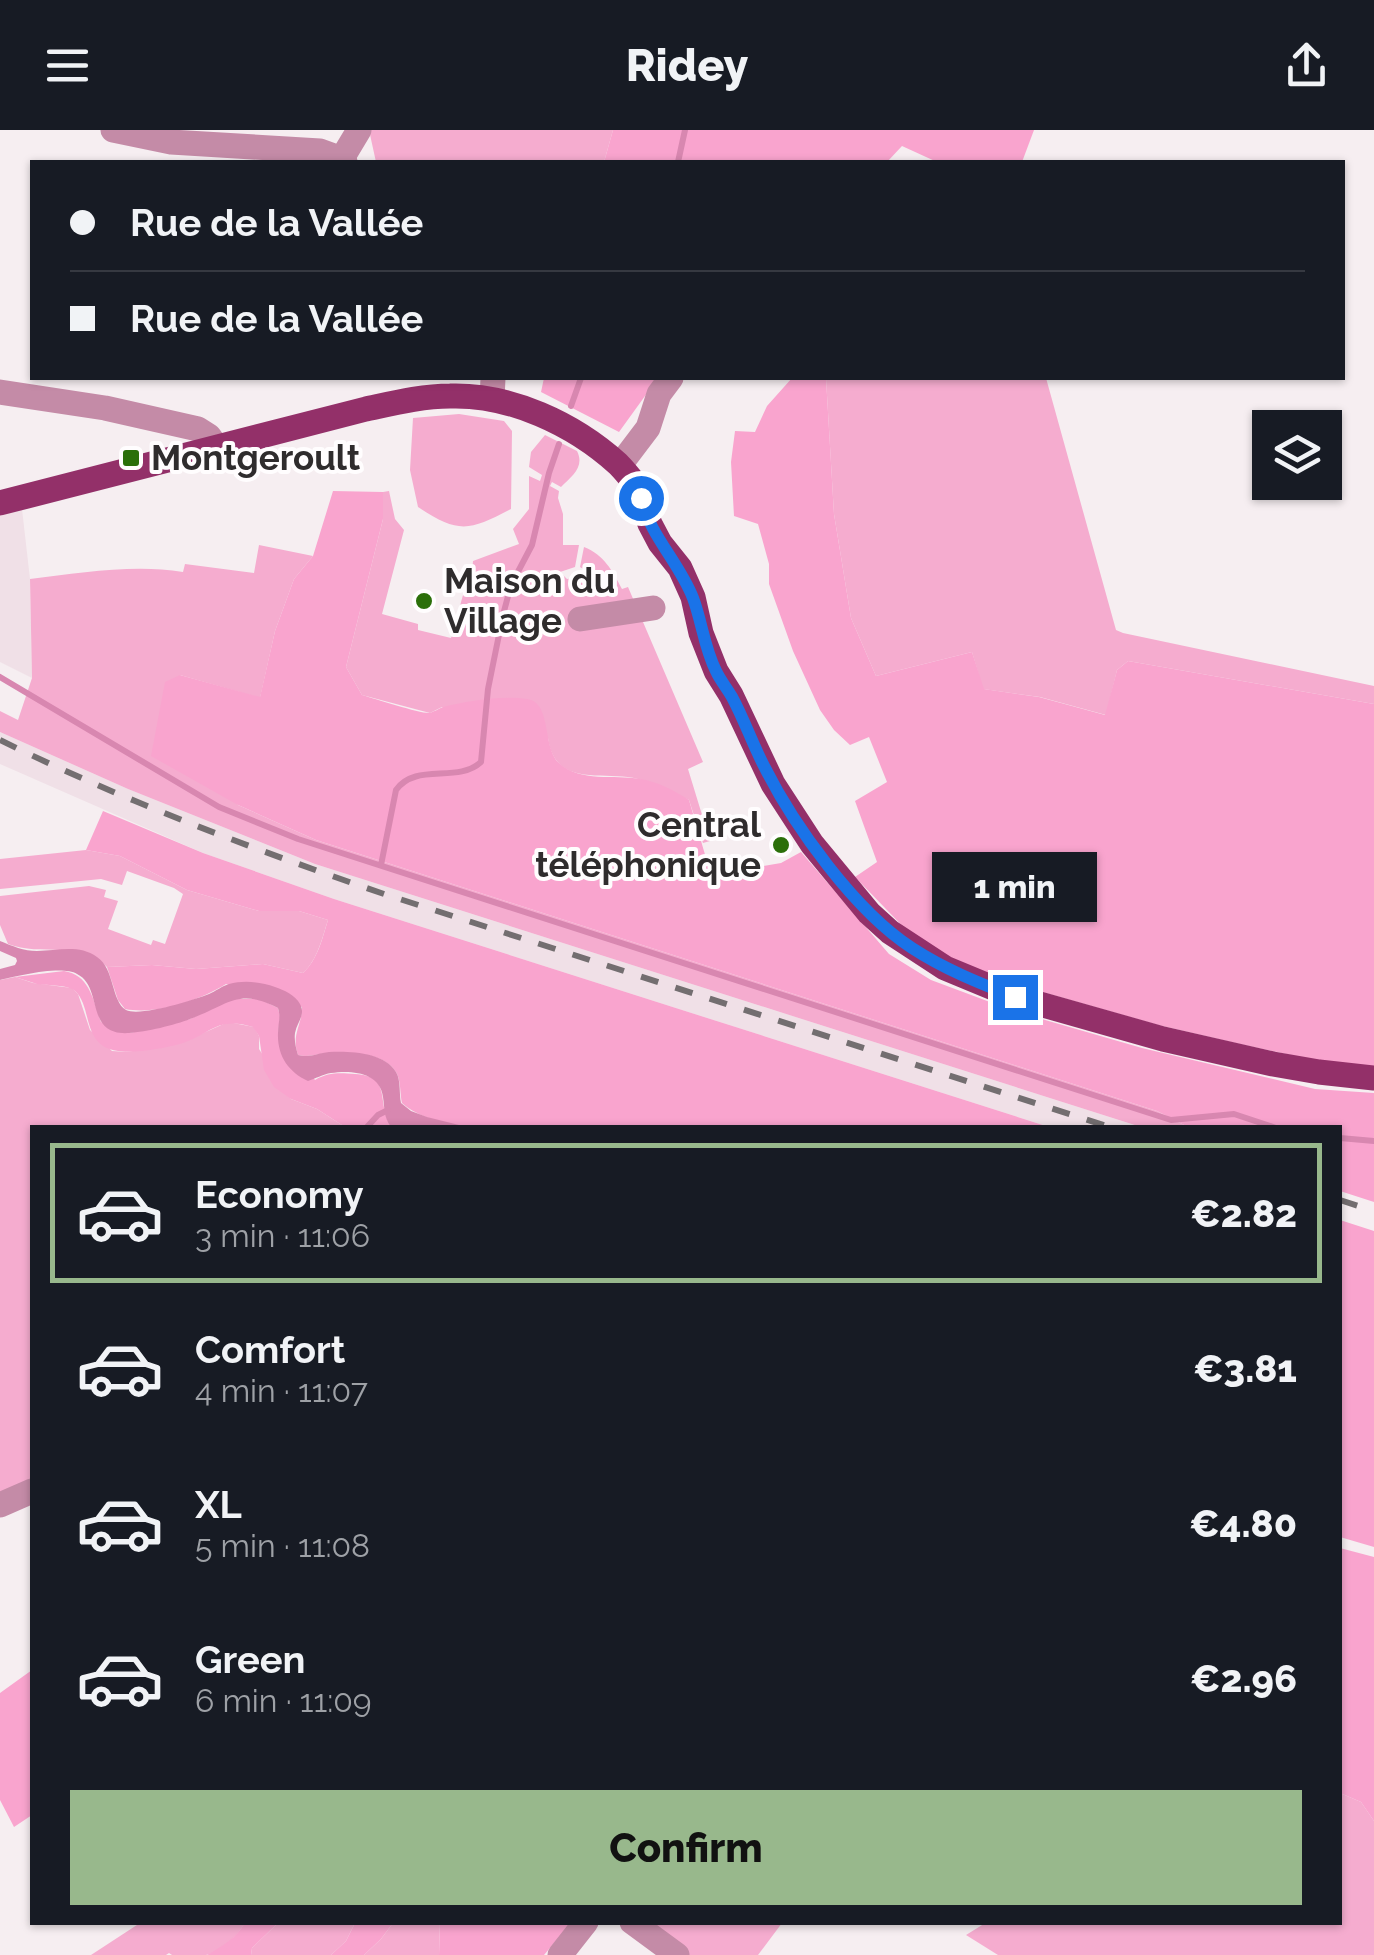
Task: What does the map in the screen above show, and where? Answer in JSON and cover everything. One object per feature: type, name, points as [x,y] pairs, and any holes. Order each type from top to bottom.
[{"type":"main road","points":[[0,503],[366,409],[433,387],[454,396],[492,388],[600,450],[620,465],[638,488],[650,524],[680,568],[698,610],[701,633],[716,671],[768,775],[812,844],[869,913],[890,932],[945,968],[1015,997],[1164,1039],[1273,1064],[1374,1078]]},
{"type":"street","points":[[112,130],[210,154],[320,151],[341,160]]},
{"type":"street","points":[[344,160],[360,130]]},
{"type":"street","points":[[620,465],[648,428],[660,394],[670,380]]},
{"type":"street","points":[[0,392],[105,408],[198,429],[217,448]]},
{"type":"street","points":[[580,619],[653,608]]},
{"type":"street","points":[[0,1504],[30,1491]]},
{"type":"street","points":[[560,1955],[584,1925]]},
{"type":"street","points":[[636,1925],[676,1955]]},
{"type":"shaded area","points":[[369,130],[613,130],[605,160],[376,160]]},
{"type":"shaded area","points":[[613,130],[1034,130],[1023,160],[933,160],[902,146],[889,160],[605,160]]},
{"type":"shaded area","points":[[544,380],[657,380],[619,432],[541,392]]},
{"type":"shaded area","points":[[790,380],[826,380],[834,514],[851,618],[876,676],[972,652],[984,689],[1039,697],[1105,715],[1117,670],[1128,661],[1374,704],[1374,1067],[1244,1045],[1014,984],[962,964],[915,939],[855,877],[877,862],[855,801],[887,782],[869,737],[850,745],[820,710],[769,584],[769,564],[758,524],[734,516],[731,462],[735,431],[755,432],[767,406]]},
{"type":"shaded area","points":[[826,380],[1047,380],[1116,630],[1374,686],[1374,704],[1128,661],[1117,670],[1106,715],[1040,697],[983,689],[972,652],[876,676],[851,618],[834,514]]},
{"type":"shaded area","points":[[459,414],[504,421],[512,431],[511,509],[485,522],[464,526],[444,522],[418,507],[410,470],[413,418]]},
{"type":"shaded area","points":[[545,435],[577,451],[579,457],[576,471],[561,487],[552,482],[550,486],[559,491],[563,545],[579,545],[575,567],[560,572],[567,579],[575,578],[582,583],[591,578],[580,567],[584,547],[602,559],[622,589],[628,587],[703,762],[688,769],[710,841],[703,843],[689,800],[638,779],[571,771],[560,765],[548,738],[442,707],[430,713],[362,695],[346,667],[383,519],[383,492],[389,491],[395,519],[404,530],[382,614],[418,624],[418,630],[451,638],[463,595],[471,585],[473,561],[519,544],[513,529],[529,509],[529,476],[540,481],[542,475],[529,467],[531,452]]},
{"type":"shaded area","points":[[333,491],[383,492],[383,519],[346,667],[362,695],[429,713],[485,699],[535,702],[544,716],[554,756],[568,769],[587,776],[647,780],[689,800],[711,875],[781,863],[801,852],[889,954],[931,980],[1014,1011],[1142,1048],[1315,1089],[1374,1093],[1374,1202],[1342,1192],[1342,1125],[1184,1125],[1157,1111],[316,840],[238,805],[151,756],[165,682],[180,675],[260,697],[275,631],[294,579],[313,556]]},
{"type":"shaded area","points":[[22,509],[30,579],[32,678],[0,662],[0,514]]},
{"type":"shaded area","points":[[259,545],[313,556],[294,579],[275,631],[260,698],[180,675],[238,805],[316,840],[1157,1111],[1184,1125],[1135,1125],[315,864],[128,789],[0,732],[0,711],[18,720],[32,678],[30,579],[126,569],[183,572],[185,564],[254,573]]},
{"type":"shaded area","points":[[0,732],[128,789],[315,864],[1135,1125],[1043,1125],[334,899],[203,853],[0,764]]},
{"type":"shaded area","points":[[103,811],[203,853],[334,899],[1043,1125],[455,1125],[432,1119],[402,1103],[398,1075],[383,1060],[356,1053],[298,1055],[296,1041],[302,1007],[226,984],[177,1005],[125,1009],[107,967],[152,965],[196,969],[263,964],[303,973],[316,955],[328,920],[299,911],[259,911],[187,890],[120,856],[86,850]]},
{"type":"shaded area","points":[[86,850],[120,856],[187,890],[259,911],[299,911],[328,920],[316,955],[303,973],[263,964],[196,969],[152,965],[107,967],[85,953],[8,944],[0,925],[0,896],[89,886],[106,890],[104,897],[118,901],[108,929],[151,945],[153,940],[165,944],[183,894],[127,871],[122,885],[101,879],[0,889],[0,859]]},
{"type":"shaded area","points":[[0,941],[32,951],[75,949],[90,953],[103,962],[121,1006],[133,1012],[180,1004],[235,983],[278,988],[295,998],[302,1008],[295,1036],[298,1055],[347,1052],[383,1060],[399,1079],[401,1103],[411,1111],[459,1125],[390,1125],[381,1089],[363,1074],[328,1074],[308,1081],[301,1077],[285,1062],[279,1049],[278,1008],[264,1002],[242,999],[169,1026],[115,1032],[100,1019],[90,989],[77,974],[51,971],[0,980],[0,969],[17,961],[0,951]]},
{"type":"shaded area","points":[[73,973],[93,997],[101,1022],[130,1033],[190,1019],[230,999],[260,999],[278,1008],[278,1033],[315,1080],[339,1073],[375,1080],[391,1125],[342,1125],[274,1087],[264,1070],[259,1036],[253,1027],[222,1025],[180,1044],[124,1052],[98,1042],[75,991],[15,977]]},
{"type":"shaded area","points":[[15,977],[72,988],[78,994],[90,1030],[112,1051],[181,1043],[228,1022],[254,1027],[259,1049],[291,1099],[342,1125],[30,1125],[30,1480],[0,1494],[0,980]]},
{"type":"shaded area","points":[[1342,1221],[1374,1231],[1374,1547],[1342,1538]]},
{"type":"shaded area","points":[[1342,1549],[1374,1557],[1374,1821],[1361,1802],[1342,1794]]},
{"type":"shaded area","points":[[30,1671],[30,1816],[14,1827],[0,1800],[0,1693]]},
{"type":"shaded area","points":[[1342,1794],[1361,1802],[1374,1821],[1374,1955],[998,1955],[966,1935],[982,1925],[1342,1925]]},
{"type":"shaded area","points":[[137,1925],[244,1925],[228,1942],[206,1955],[91,1955]]},
{"type":"shaded area","points":[[276,1925],[354,1925],[346,1941],[331,1955],[251,1955],[252,1948]]},
{"type":"shaded area","points":[[276,1925],[252,1948],[251,1955],[207,1955],[234,1937],[242,1927]]},
{"type":"shaded area","points":[[354,1925],[392,1925],[364,1955],[331,1955],[346,1941]]},
{"type":"shaded area","points":[[392,1925],[440,1925],[439,1955],[364,1955]]},
{"type":"shaded area","points":[[440,1925],[569,1925],[544,1955],[439,1955]]},
{"type":"shaded area","points":[[652,1925],[780,1925],[758,1955],[687,1955]]},
{"type":"waterway","points":[[678,160],[685,130]]},
{"type":"waterway","points":[[571,406],[580,380]]},
{"type":"waterway","points":[[381,865],[396,790],[414,777],[460,772],[481,762],[488,689],[503,615],[511,585],[532,545],[559,444]]},
{"type":"waterway","points":[[0,677],[219,807],[298,839],[1171,1120],[1234,1114],[1267,1125]]},
{"type":"waterway","points":[[369,1125],[388,1110]]},
{"type":"waterway","points":[[1342,1138],[1374,1141]]},
{"type":"railway","points":[[0,740],[141,804],[335,877],[1104,1125]]},
{"type":"railway","points":[[1342,1201],[1374,1211]]},
{"type":"place","name":"Montgeroult","points":[[131,458]]},
{"type":"place","name":"Maison du Village","points":[[424,601]]},
{"type":"place","name":"Central téléphonique","points":[[781,845]]},
{"type":"route","points":[[641,498],[660,543],[687,583],[716,671],[764,766],[812,844],[869,913],[890,932],[945,968],[1015,997]]}]
